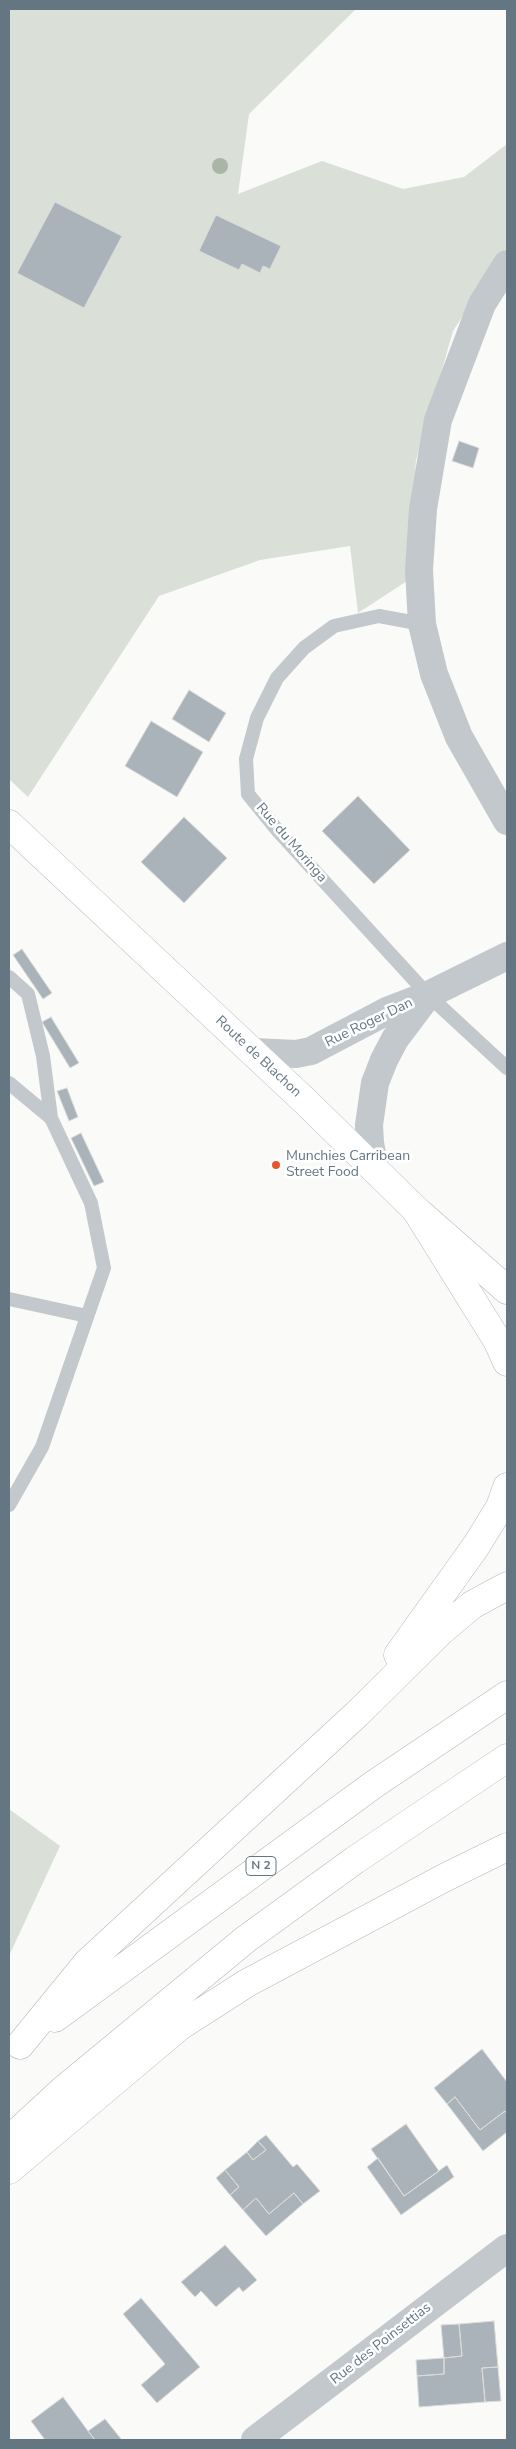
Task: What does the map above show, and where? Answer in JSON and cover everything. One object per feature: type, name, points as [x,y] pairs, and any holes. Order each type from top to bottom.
[{"type":"main road","name":"Route de Blachon","points":[[9,824],[253,1052],[416,1210],[507,1290]]},
{"type":"main road","points":[[416,1210],[497,1340],[507,1362]]},
{"type":"main road","points":[[357,1714],[476,1546],[500,1507],[507,1487]]},
{"type":"main road","points":[[14,2050],[88,1963],[357,1714],[440,1632],[472,1605],[507,1586]]},
{"type":"main road","name":"N 2","points":[[14,2050],[373,1785],[507,1695]]},
{"type":"main road","points":[[9,2140],[63,2090],[246,1939],[355,1860],[507,1758]]},
{"type":"main road","points":[[9,2170],[180,2026],[247,1983],[444,1878],[507,1847]]},
{"type":"street","points":[[507,264],[482,304],[438,420],[423,509],[419,570],[422,624],[434,674],[459,737],[507,821]]},
{"type":"street","name":"Rue Roger Dan","points":[[253,1052],[296,1054],[311,1051],[328,1044],[388,1010],[428,995],[507,956]]},
{"type":"street","points":[[375,1170],[369,1125],[376,1083],[384,1060],[395,1039],[428,995]]},
{"type":"street","name":"Rue des Poinsettias","points":[[255,2440],[504,2253]]},
{"type":"lane","name":"Rue du Moringa","points":[[422,624],[379,616],[334,626],[304,648],[277,678],[257,718],[246,759],[248,794],[278,831],[428,995],[507,1068]]},
{"type":"lane","points":[[9,977],[28,994],[43,1056],[51,1118],[91,1203],[104,1268],[42,1447],[9,1505]]},
{"type":"lane","points":[[9,1083],[51,1118]]},
{"type":"lane","points":[[9,1299],[87,1316]]},
{"type":"shaded area","points":[[9,9],[356,9],[249,114],[238,194],[322,161],[403,189],[464,177],[507,144],[507,247],[453,331],[416,460],[407,581],[358,613],[350,546],[260,560],[159,596],[28,797],[9,779]]},
{"type":"shaded area","points":[[9,1809],[60,1846],[9,1956]]},
{"type":"building","points":[[55,202],[122,236],[84,308],[17,273]]},
{"type":"building","points":[[216,215],[281,246],[270,269],[263,266],[260,273],[242,264],[239,270],[199,251]]},
{"type":"building","points":[[459,441],[479,448],[473,468],[452,461]]},
{"type":"building","points":[[189,690],[226,713],[209,742],[172,719]]},
{"type":"building","points":[[151,721],[203,752],[177,797],[125,766]]},
{"type":"building","points":[[358,796],[410,850],[374,884],[322,831]]},
{"type":"building","points":[[184,817],[227,858],[184,903],[141,862]]},
{"type":"building","points":[[22,949],[52,993],[43,999],[13,955]]},
{"type":"building","points":[[51,1017],[79,1063],[70,1068],[42,1022]]},
{"type":"building","points":[[67,1088],[78,1117],[69,1121],[57,1091]]},
{"type":"building","points":[[81,1133],[104,1182],[94,1186],[71,1138]]},
{"type":"building","points":[[482,2049],[507,2082],[507,2114],[505,2111],[480,2130],[455,2097],[447,2104],[434,2088]]},
{"type":"building","points":[[455,2097],[480,2130],[505,2111],[507,2114],[507,2132],[483,2151],[447,2104]]},
{"type":"building","points":[[406,2124],[439,2171],[404,2196],[371,2149]]},
{"type":"building","points":[[266,2135],[293,2167],[297,2164],[320,2191],[303,2204],[294,2193],[269,2214],[256,2198],[243,2210],[230,2195],[239,2187],[225,2170],[247,2152],[253,2160],[266,2150],[258,2141]]},
{"type":"building","points":[[258,2141],[266,2150],[253,2160],[247,2152]]},
{"type":"building","points":[[378,2158],[404,2196],[447,2165],[454,2177],[401,2215],[367,2167]]},
{"type":"building","points":[[225,2170],[239,2187],[230,2195],[216,2178]]},
{"type":"building","points":[[294,2193],[303,2204],[266,2236],[243,2210],[256,2198],[269,2214]]},
{"type":"building","points":[[225,2245],[257,2280],[243,2292],[239,2287],[216,2307],[201,2291],[195,2297],[181,2282]]},
{"type":"building","points":[[141,2298],[200,2367],[157,2403],[141,2385],[165,2364],[123,2314]]},
{"type":"building","points":[[494,2321],[498,2367],[482,2368],[485,2402],[419,2407],[417,2376],[444,2374],[444,2358],[462,2356],[459,2324]]},
{"type":"building","points":[[459,2324],[462,2356],[444,2358],[441,2325]]},
{"type":"building","points":[[444,2358],[444,2374],[417,2376],[416,2360]]},
{"type":"building","points":[[498,2367],[501,2401],[485,2402],[482,2368]]},
{"type":"building","points":[[63,2397],[95,2440],[45,2440],[31,2421]]},
{"type":"building","points":[[105,2419],[122,2440],[95,2440],[88,2431]]},
{"type":"place","name":"Munchies Carribean Street Food","points":[[276,1165]]}]
